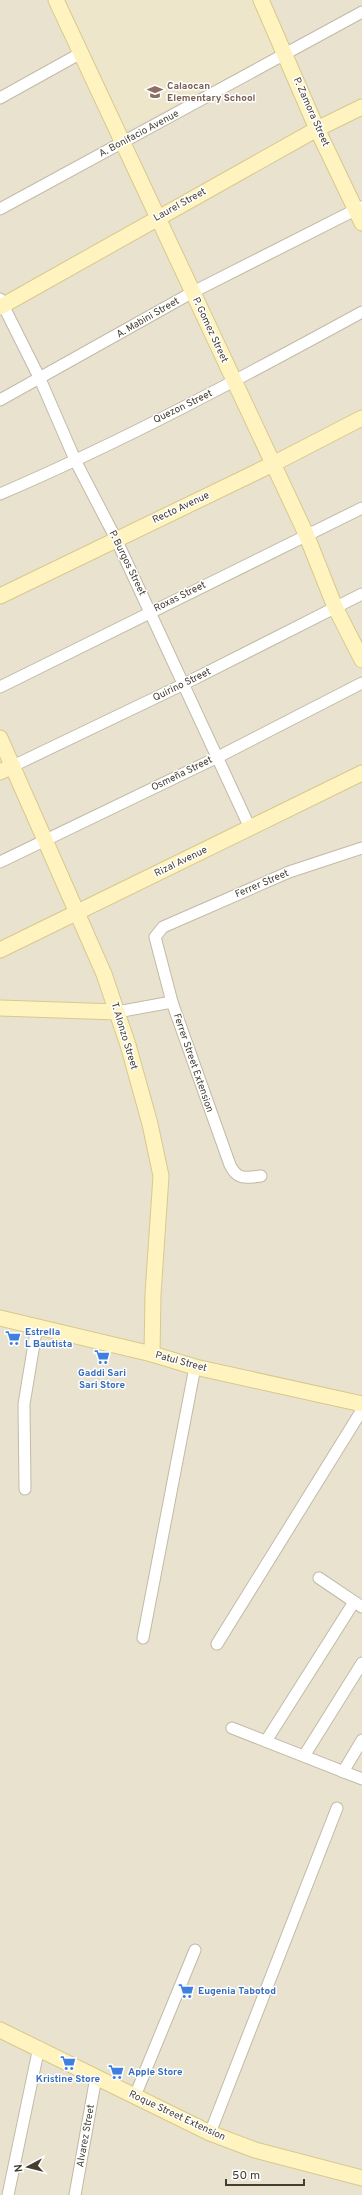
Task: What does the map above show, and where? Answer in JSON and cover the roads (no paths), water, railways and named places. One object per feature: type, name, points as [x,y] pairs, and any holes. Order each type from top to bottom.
[{"type":"street","name":"P. Gomez Street","points":[[56,0],[159,217],[234,382],[306,534],[335,607],[362,660]]},
{"type":"street","name":"P. Zamora Street","points":[[261,0],[286,54],[317,130],[360,213]]},
{"type":"street","name":"A. Bonifacio Avenue","points":[[0,209],[362,12]]},
{"type":"street","points":[[0,98],[81,53]]},
{"type":"street","name":"Laurel Street","points":[[1,304],[317,130],[362,107]]},
{"type":"street","name":"A. Mabini Street","points":[[0,400],[40,379],[193,292],[360,213]]},
{"type":"street","name":"P. Burgos Street","points":[[1,304],[40,379],[76,462],[116,539],[250,828]]},
{"type":"street","name":"Quezon Street","points":[[0,494],[76,462],[234,382],[362,312]]},
{"type":"street","name":"Recto Avenue","points":[[0,596],[273,464],[362,418]]},
{"type":"street","name":"Roxas Street","points":[[0,688],[306,534],[362,508]]},
{"type":"street","name":"Quirino Street","points":[[7,769],[184,684],[362,594]]},
{"type":"street","name":"Osmeña Street","points":[[0,862],[218,757],[362,683]]},
{"type":"street","name":"T. Alonzo Street","points":[[0,738],[7,769],[45,839],[104,974],[117,1012],[150,1124],[161,1176],[153,1294],[152,1354]]},
{"type":"street","name":"Rizal Avenue","points":[[0,950],[362,773]]},
{"type":"street","name":"Ferrer Street","points":[[163,927],[289,872],[362,848]]},
{"type":"street","name":"Ferrer Street Extension","points":[[163,927],[158,932],[155,943],[172,1002],[206,1103],[233,1171],[237,1176],[244,1178],[261,1176]]},
{"type":"street","points":[[0,1008],[117,1012],[172,1002]]},
{"type":"street","name":"Patul Street","points":[[0,1318],[152,1354],[195,1367],[362,1404]]},
{"type":"street","points":[[25,1489],[24,1404],[37,1326]]},
{"type":"street","points":[[143,1638],[195,1367]]},
{"type":"street","points":[[217,1644],[362,1410]]},
{"type":"street","points":[[266,1741],[358,1605],[319,1578]]},
{"type":"street","points":[[304,1756],[362,1663]]},
{"type":"street","points":[[232,1728],[362,1779]]},
{"type":"street","points":[[343,1772],[362,1740]]},
{"type":"street","points":[[210,2134],[337,1808]]},
{"type":"street","points":[[135,2096],[195,1950]]},
{"type":"street","name":"Roque Street Extension","points":[[0,2030],[39,2047],[210,2134],[255,2150],[362,2178]]},
{"type":"street","points":[[8,2195],[39,2047]]},
{"type":"street","name":"Alvarez Street","points":[[75,2195],[96,2077]]},
{"type":"place","name":"Calaocan Elementary School","points":[[155,92]]},
{"type":"place","name":"Estrella L Bautista","points":[[13,1338]]},
{"type":"place","name":"Gaddi Sari Sari Store","points":[[102,1357]]},
{"type":"place","name":"Eugenia Tabotod","points":[[186,1991]]},
{"type":"place","name":"Kristine Store","points":[[68,2063]]},
{"type":"place","name":"Apple Store","points":[[116,2072]]}]
